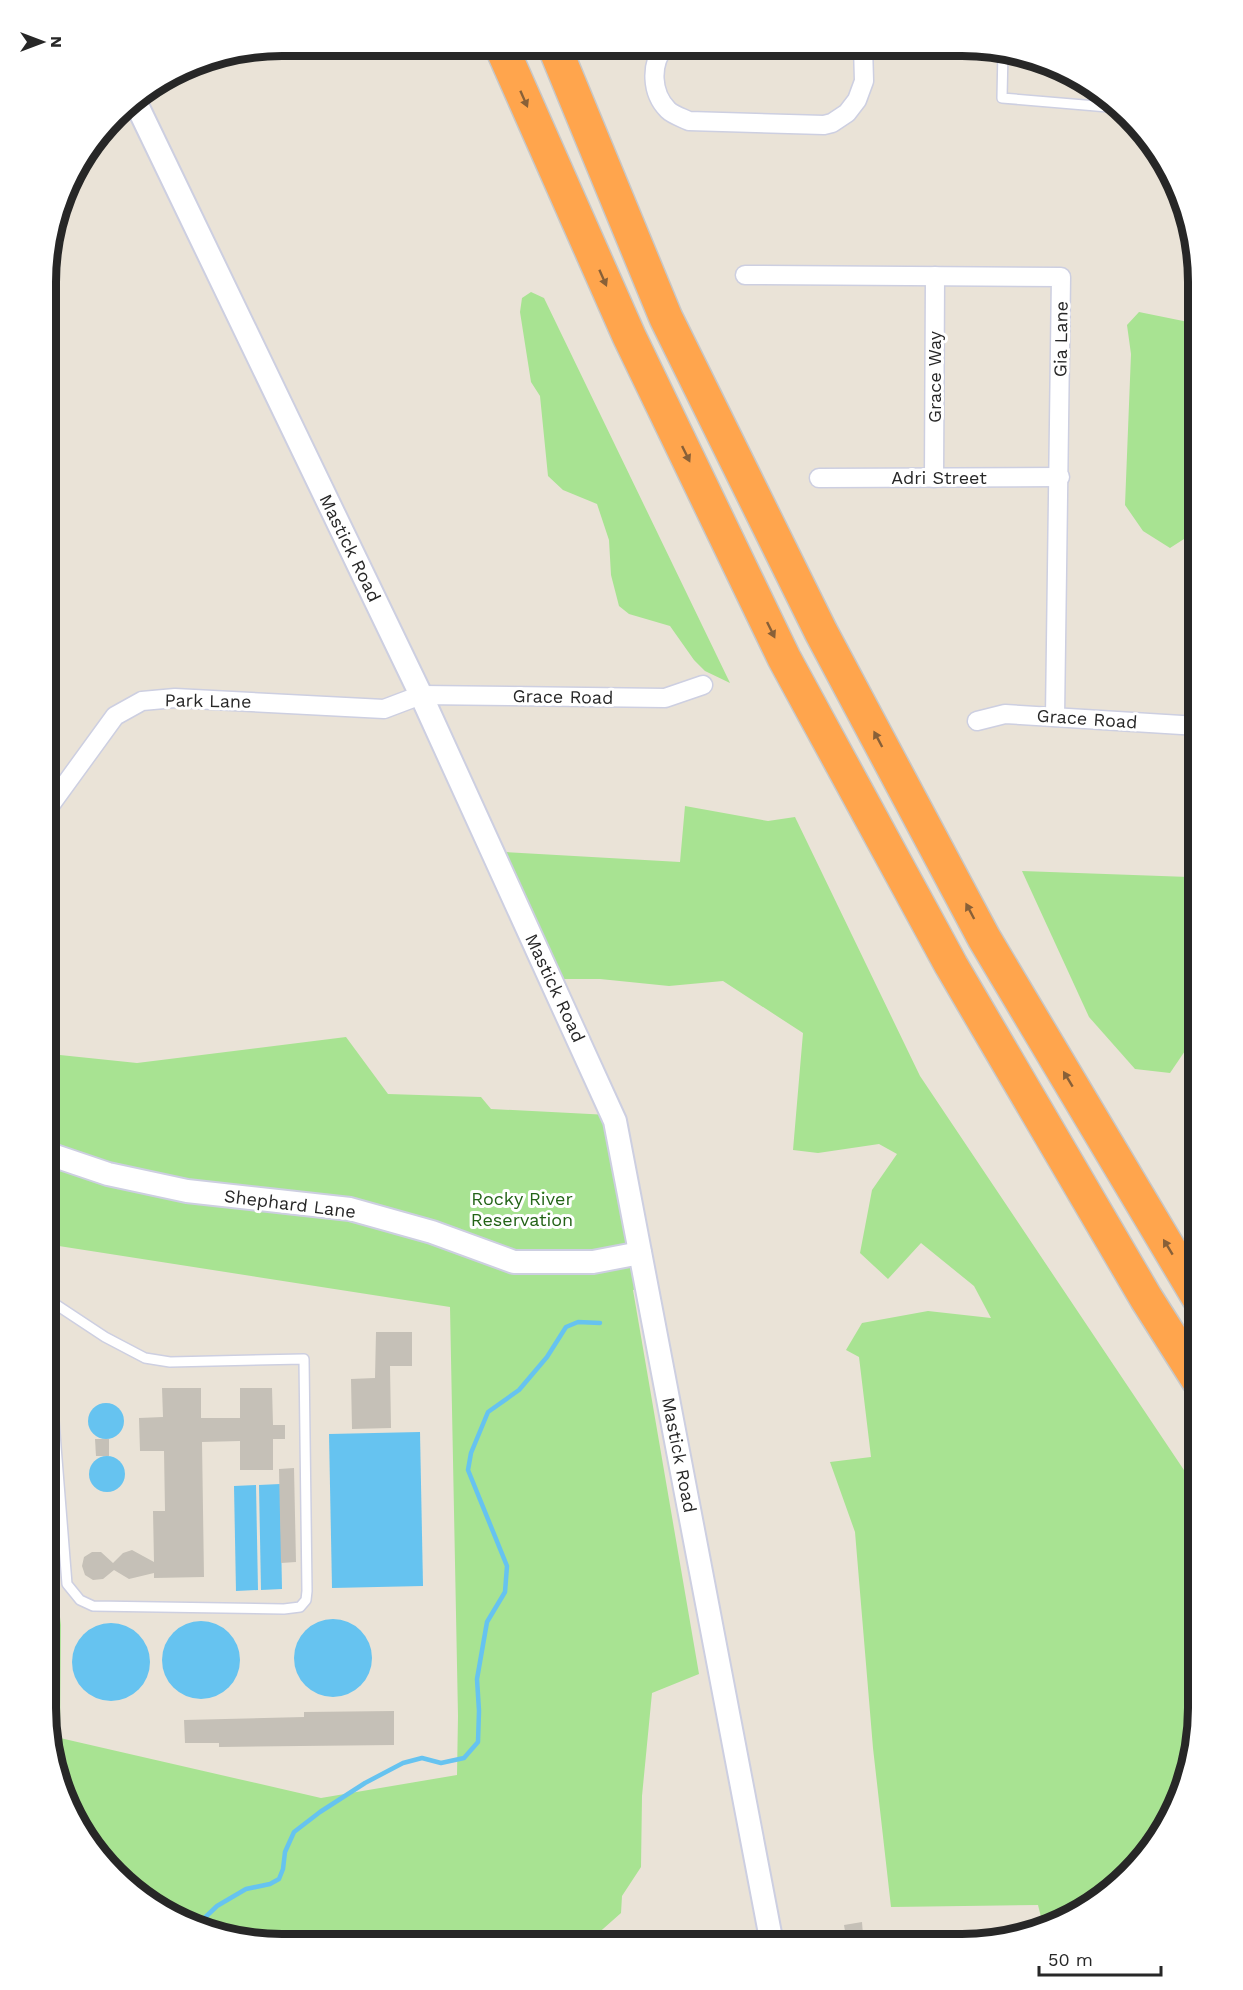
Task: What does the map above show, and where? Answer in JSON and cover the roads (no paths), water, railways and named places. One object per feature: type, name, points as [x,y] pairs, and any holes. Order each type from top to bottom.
[{"type":"highway","points":[[505,56],[629,336],[784,658],[951,965],[1107,1232],[1188,1364]]},
{"type":"highway","points":[[558,56],[666,318],[821,632],[984,938],[1188,1280]]},
{"type":"street","points":[[659,56],[654,81],[660,99],[669,111],[690,121],[824,125],[848,113],[857,100],[864,81],[863,56]]},
{"type":"street","name":"Mastick Road","points":[[138,107],[421,695],[615,1121],[770,1934]]},
{"type":"street","name":"Gia Lane","points":[[745,275],[1061,277],[1055,717]]},
{"type":"street","name":"Grace Way","points":[[934,478],[935,276]]},
{"type":"street","name":"Adri Street","points":[[819,478],[1060,477]]},
{"type":"street","name":"Grace Road","points":[[421,695],[665,698],[703,685]]},
{"type":"street","name":"Park Lane","points":[[56,797],[115,716],[142,701],[175,698],[384,709],[421,695]]},
{"type":"street","name":"Grace Road","points":[[976,721],[1005,714],[1188,725]]},
{"type":"street","name":"Shephard Lane","points":[[56,1156],[108,1173],[187,1191],[350,1209],[432,1232],[514,1262],[593,1262],[640,1253]]},
{"type":"lane","points":[[1003,60],[1002,98],[1104,107]]},
{"type":"lane","points":[[56,1305],[105,1337],[146,1358],[170,1362],[304,1359],[308,1591],[306,1600],[300,1607],[284,1609],[93,1606],[81,1600],[67,1584],[56,1446]]},
{"type":"water","points":[[106,1403],[119,1408],[124,1421],[119,1434],[106,1439],[93,1434],[88,1421],[93,1408]]},
{"type":"water","points":[[420,1432],[423,1586],[332,1588],[329,1434]]},
{"type":"water","points":[[107,1456],[120,1461],[125,1474],[120,1487],[107,1492],[94,1487],[89,1474],[94,1461]]},
{"type":"water","points":[[280,1484],[282,1589],[261,1590],[259,1485]]},
{"type":"water","points":[[256,1485],[258,1590],[236,1591],[234,1486]]},
{"type":"water","points":[[333,1619],[348,1622],[361,1630],[369,1643],[372,1658],[369,1673],[361,1686],[348,1694],[333,1697],[318,1694],[305,1686],[297,1673],[294,1658],[297,1643],[305,1630],[318,1622]]},
{"type":"water","points":[[201,1621],[216,1624],[229,1632],[237,1645],[240,1660],[237,1675],[229,1688],[216,1696],[201,1699],[186,1696],[173,1688],[165,1675],[162,1660],[165,1645],[173,1632],[186,1624]]},
{"type":"water","points":[[111,1623],[126,1626],[139,1634],[147,1647],[150,1662],[147,1677],[139,1690],[126,1698],[111,1701],[96,1698],[83,1690],[75,1677],[72,1662],[75,1647],[83,1634],[96,1626]]},
{"type":"waterway","points":[[203,1920],[217,1906],[246,1889],[270,1884],[279,1879],[285,1852],[294,1832],[320,1812],[365,1783],[403,1763],[422,1758],[441,1763],[464,1758],[478,1742],[477,1679],[487,1622],[505,1592],[507,1566],[468,1470],[471,1453],[488,1412],[519,1390],[547,1357],[566,1327],[578,1322],[600,1323]]},
{"type":"park label","name":"Rocky River Reservation","points":[[522,1209]]}]
